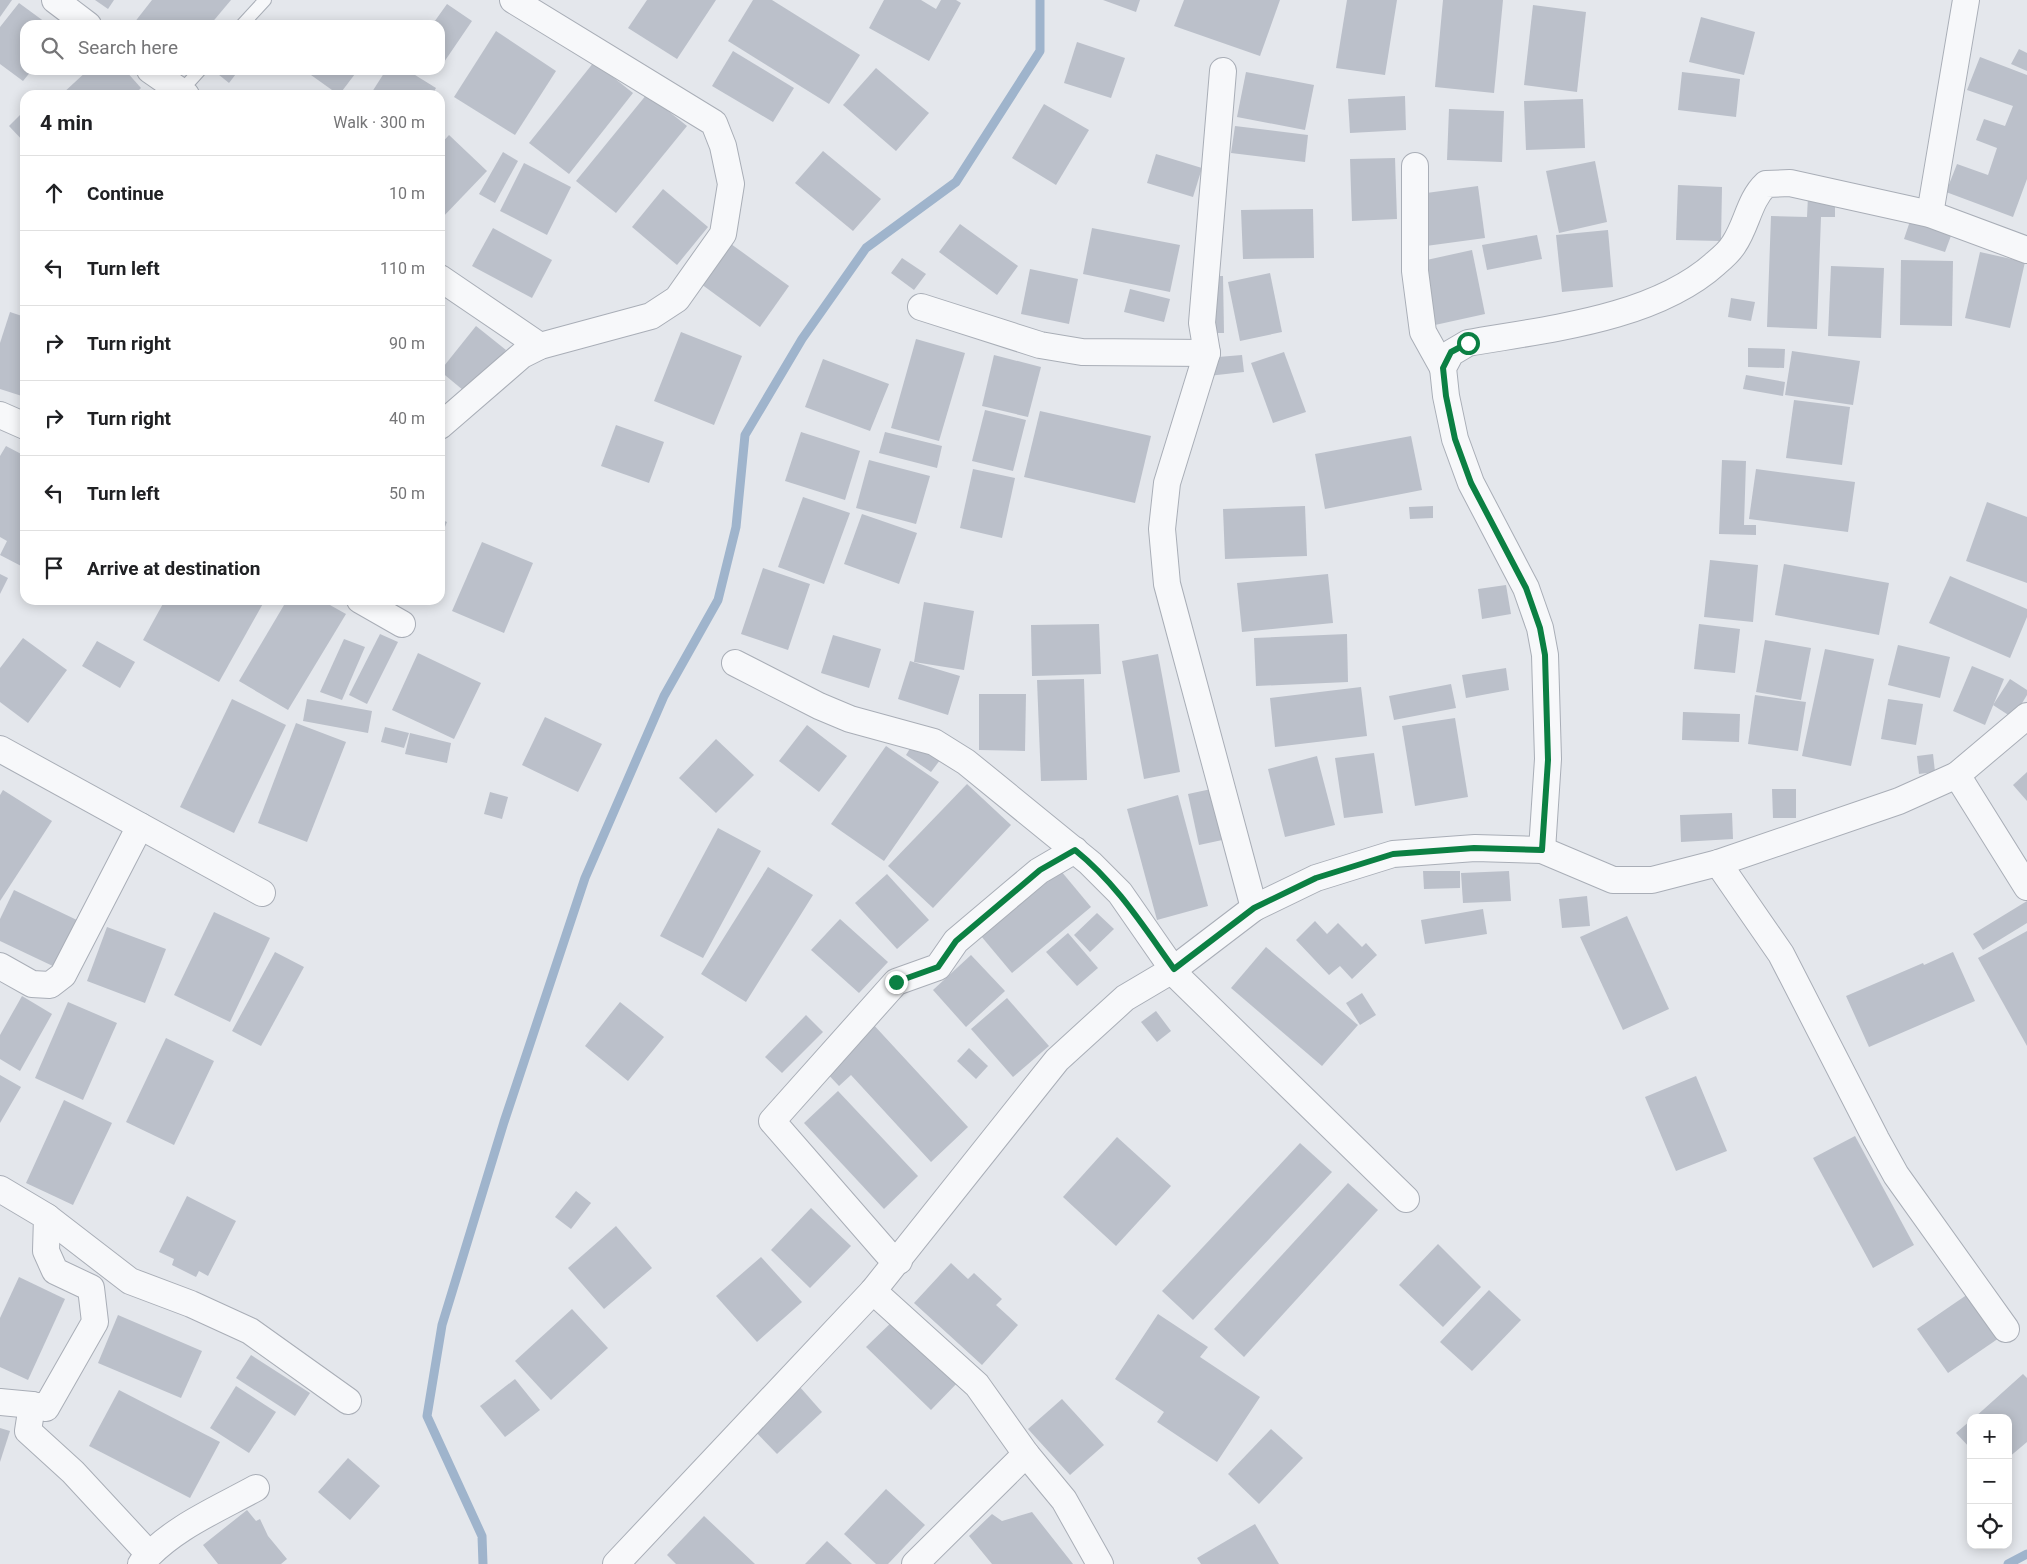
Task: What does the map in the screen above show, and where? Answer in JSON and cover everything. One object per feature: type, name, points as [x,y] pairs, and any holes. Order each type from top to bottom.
[{"type":"street","points":[[55,0],[81,20]]},
{"type":"street","points":[[445,422],[522,355],[540,346],[651,316],[677,300],[723,234],[730,184],[723,146],[714,123],[512,0]]},
{"type":"street","points":[[1930,214],[1966,0]]},
{"type":"street","points":[[1223,71],[1202,323],[1207,353],[1168,483],[1162,529],[1168,584],[1254,908]]},
{"type":"street","points":[[157,75],[180,90]]},
{"type":"street","points":[[1415,166],[1415,271],[1423,332],[1443,368],[1446,396],[1455,439],[1471,483],[1526,588],[1540,628],[1545,655],[1548,760],[1542,850]]},
{"type":"street","points":[[1443,368],[1451,352],[1468,343],[1600,319],[1642,305],[1682,287],[1715,264],[1734,244],[1759,191],[1766,184],[1790,184],[1930,214],[2027,250]]},
{"type":"street","points":[[445,281],[540,346]]},
{"type":"street","points":[[921,307],[1049,346],[1082,352],[1207,353]]},
{"type":"street","points":[[0,415],[20,424]]},
{"type":"street","points":[[369,605],[402,624]]},
{"type":"street","points":[[735,663],[827,710],[850,719],[934,742],[966,762],[1090,863],[1120,893],[1179,978],[1406,1199]]},
{"type":"street","points":[[616,1564],[873,1291],[899,1261],[1057,1060],[1125,998],[1174,969],[1254,908],[1316,878],[1393,854],[1474,848],[1542,850],[1613,880],[1652,880],[1718,863],[1899,801],[1957,775],[2027,716]]},
{"type":"street","points":[[0,749],[262,893]]},
{"type":"street","points":[[1957,775],[2027,886]]},
{"type":"street","points":[[0,966],[32,984],[50,985],[63,975],[140,826]]},
{"type":"street","points":[[899,1261],[888,1253],[772,1121],[896,982],[938,967],[956,941],[1040,870],[1075,850]]},
{"type":"street","points":[[1718,863],[1780,954],[1896,1175],[2006,1328]]},
{"type":"street","points":[[0,1189],[47,1218],[130,1281],[190,1304],[250,1332],[348,1401]]},
{"type":"street","points":[[0,1402],[46,1408],[95,1322],[91,1288],[55,1271],[46,1251],[47,1218]]},
{"type":"street","points":[[873,1291],[977,1384],[1026,1454],[1064,1500],[1100,1564]]},
{"type":"street","points":[[32,1405],[28,1431],[73,1472],[145,1559],[176,1532],[256,1488]]},
{"type":"street","points":[[915,1564],[1026,1454]]},
{"type":"lane","points":[[247,20],[265,0]]},
{"type":"lane","points":[[186,90],[197,75]]},
{"type":"building","points":[[0,0],[12,0],[0,17]]},
{"type":"building","points":[[95,0],[114,0],[108,9]]},
{"type":"building","points":[[152,0],[231,0],[214,20],[136,20]]},
{"type":"building","points":[[647,0],[716,0],[677,59],[628,28]]},
{"type":"building","points":[[753,0],[772,0],[860,55],[829,104],[728,41]]},
{"type":"building","points":[[884,0],[921,0],[936,9],[941,0],[956,0],[961,3],[929,61],[869,28]]},
{"type":"building","points":[[1103,0],[1140,0],[1136,12]]},
{"type":"building","points":[[1184,0],[1280,0],[1260,56],[1174,26]]},
{"type":"building","points":[[1347,0],[1397,0],[1385,75],[1336,68]]},
{"type":"building","points":[[1443,0],[1503,0],[1494,93],[1435,87]]},
{"type":"building","points":[[19,3],[42,20],[20,20],[20,75],[28,75],[23,81],[0,64],[0,27]]},
{"type":"building","points":[[447,4],[472,21],[445,61],[445,20],[436,20]]},
{"type":"building","points":[[1533,5],[1586,12],[1577,92],[1524,85]]},
{"type":"building","points":[[1701,17],[1755,32],[1744,75],[1689,62]]},
{"type":"building","points":[[496,31],[556,71],[515,135],[454,97]]},
{"type":"building","points":[[1077,42],[1125,58],[1111,98],[1064,83]]},
{"type":"building","points":[[2019,49],[2027,53],[2027,71],[2011,64]]},
{"type":"building","points":[[733,51],[794,88],[773,122],[712,86]]},
{"type":"building","points":[[1980,57],[2027,75],[2027,179],[2013,217],[1946,192],[1957,164],[1988,175],[1997,148],[1976,140],[1984,119],[2005,126],[2013,106],[1967,90]]},
{"type":"building","points":[[594,62],[633,93],[569,174],[529,143]]},
{"type":"building","points":[[876,68],[929,113],[896,151],[843,105]]},
{"type":"building","points":[[1246,72],[1314,85],[1305,130],[1237,117]]},
{"type":"building","points":[[1682,72],[1740,79],[1736,117],[1678,110]]},
{"type":"building","points":[[83,75],[129,75],[141,88],[139,90],[66,90]]},
{"type":"building","points":[[219,75],[235,75],[229,83]]},
{"type":"building","points":[[311,75],[354,75],[343,90],[332,90]]},
{"type":"building","points":[[383,75],[415,75],[436,88],[435,90],[373,90]]},
{"type":"building","points":[[647,94],[687,126],[616,213],[576,181]]},
{"type":"building","points":[[1405,96],[1406,130],[1350,133],[1348,99]]},
{"type":"building","points":[[1583,99],[1585,148],[1526,150],[1524,101]]},
{"type":"building","points":[[1044,104],[1089,130],[1056,185],[1012,158]]},
{"type":"building","points":[[1449,109],[1504,111],[1502,162],[1447,160]]},
{"type":"building","points":[[20,115],[20,138],[9,126]]},
{"type":"building","points":[[1235,126],[1308,135],[1305,162],[1231,153]]},
{"type":"building","points":[[449,135],[487,171],[445,215],[445,139]]},
{"type":"building","points":[[823,151],[881,199],[853,231],[795,183]]},
{"type":"building","points":[[503,152],[518,161],[495,203],[479,194]]},
{"type":"building","points":[[1156,154],[1202,168],[1193,197],[1147,183]]},
{"type":"building","points":[[1395,158],[1397,219],[1352,221],[1350,159]]},
{"type":"building","points":[[1595,161],[1607,222],[1559,233],[1546,171]]},
{"type":"building","points":[[524,163],[571,187],[547,235],[500,211]]},
{"type":"building","points":[[1678,185],[1722,187],[1721,241],[1676,240]]},
{"type":"building","points":[[1478,186],[1485,238],[1426,246],[1419,194]]},
{"type":"building","points":[[663,189],[708,227],[677,265],[632,227]]},
{"type":"building","points":[[1808,196],[1835,197],[1835,217],[1821,217],[1817,329],[1767,327],[1771,216],[1807,217]]},
{"type":"building","points":[[1313,209],[1314,258],[1243,259],[1241,210]]},
{"type":"building","points":[[1911,218],[1952,233],[1945,252],[1904,239]]},
{"type":"building","points":[[960,224],[1018,266],[997,295],[939,252]]},
{"type":"building","points":[[493,228],[552,260],[532,298],[472,266]]},
{"type":"building","points":[[1092,228],[1180,245],[1170,292],[1083,274]]},
{"type":"building","points":[[1608,230],[1613,287],[1562,292],[1556,235]]},
{"type":"building","points":[[1537,235],[1542,259],[1487,270],[1482,245]]},
{"type":"building","points":[[731,244],[789,286],[760,327],[701,284]]},
{"type":"building","points":[[1472,250],[1485,314],[1435,325],[1422,261]]},
{"type":"building","points":[[1980,252],[2025,262],[2010,328],[1965,318]]},
{"type":"building","points":[[902,258],[926,274],[914,290],[891,273]]},
{"type":"building","points":[[1901,260],[1953,261],[1952,326],[1900,325]]},
{"type":"building","points":[[1831,266],[1884,268],[1881,338],[1828,336]]},
{"type":"building","points":[[1030,269],[1078,279],[1069,324],[1021,314]]},
{"type":"building","points":[[1270,273],[1282,332],[1240,341],[1228,282]]},
{"type":"building","points":[[1206,276],[1223,276],[1224,333],[1207,333]]},
{"type":"building","points":[[1130,289],[1170,299],[1164,322],[1124,312]]},
{"type":"building","points":[[1731,298],[1755,302],[1751,321],[1728,317]]},
{"type":"building","points":[[10,312],[20,315],[20,395],[0,389],[0,343]]},
{"type":"building","points":[[476,326],[506,350],[469,395],[445,375],[445,365]]},
{"type":"building","points":[[681,332],[742,356],[714,425],[654,401]]},
{"type":"building","points":[[916,339],[965,353],[939,441],[891,428]]},
{"type":"building","points":[[1748,348],[1785,349],[1784,368],[1748,367]]},
{"type":"building","points":[[1792,351],[1860,361],[1853,405],[1785,395]]},
{"type":"building","points":[[1284,352],[1306,412],[1273,423],[1251,363]]},
{"type":"building","points":[[994,355],[1041,367],[1028,417],[982,406]]},
{"type":"building","points":[[1242,355],[1244,372],[1208,376],[1206,358]]},
{"type":"building","points":[[823,359],[889,384],[870,431],[805,407]]},
{"type":"building","points":[[1746,375],[1785,382],[1783,396],[1743,389]]},
{"type":"building","points":[[1794,400],[1850,407],[1842,465],[1786,458]]},
{"type":"building","points":[[985,410],[1026,420],[1013,471],[972,461]]},
{"type":"building","points":[[1040,411],[1151,436],[1135,503],[1024,477]]},
{"type":"building","points":[[616,425],[664,442],[649,483],[601,466]]},
{"type":"building","points":[[801,432],[860,451],[845,500],[785,481]]},
{"type":"building","points":[[885,432],[942,446],[937,468],[879,453]]},
{"type":"building","points":[[1411,436],[1422,490],[1325,509],[1315,454]]},
{"type":"building","points":[[6,446],[20,453],[20,565],[0,555],[7,541],[0,537],[0,456]]},
{"type":"building","points":[[869,460],[930,476],[916,524],[856,508]]},
{"type":"building","points":[[1722,460],[1746,461],[1744,525],[1756,525],[1756,535],[1719,534]]},
{"type":"building","points":[[973,469],[1015,478],[1002,538],[960,528]]},
{"type":"building","points":[[1756,469],[1855,482],[1848,532],[1749,519]]},
{"type":"building","points":[[803,497],[850,513],[824,584],[778,567]]},
{"type":"building","points":[[1987,502],[2027,517],[2027,583],[1966,561]]},
{"type":"building","points":[[1305,506],[1307,556],[1225,559],[1223,509]]},
{"type":"building","points":[[1433,506],[1433,518],[1410,519],[1409,507]]},
{"type":"building","points":[[862,514],[917,533],[899,584],[844,564]]},
{"type":"building","points":[[482,542],[533,563],[504,633],[452,611]]},
{"type":"building","points":[[1710,560],[1758,565],[1753,622],[1704,617]]},
{"type":"building","points":[[1784,564],[1889,583],[1879,635],[1775,615]]},
{"type":"building","points":[[763,568],[810,584],[788,650],[741,634]]},
{"type":"building","points":[[0,574],[8,578],[0,594]]},
{"type":"building","points":[[1328,574],[1333,623],[1242,632],[1237,583]]},
{"type":"building","points":[[1950,576],[2027,609],[2027,617],[2010,658],[1929,623]]},
{"type":"building","points":[[1506,585],[1511,614],[1482,619],[1478,589]]},
{"type":"building","points":[[924,602],[974,611],[964,670],[914,662]]},
{"type":"building","points":[[162,605],[262,605],[219,682],[143,640]]},
{"type":"building","points":[[284,605],[330,605],[346,614],[288,710],[239,681]]},
{"type":"building","points":[[1099,624],[1101,674],[1032,676],[1031,625]]},
{"type":"building","points":[[1699,624],[1740,629],[1735,673],[1694,669]]},
{"type":"building","points":[[380,634],[398,642],[367,704],[349,695]]},
{"type":"building","points":[[1347,634],[1348,682],[1256,686],[1254,638]]},
{"type":"building","points":[[833,635],[881,649],[869,688],[821,673]]},
{"type":"building","points":[[23,638],[67,670],[28,723],[0,702],[0,668]]},
{"type":"building","points":[[344,639],[365,647],[342,700],[320,692]]},
{"type":"building","points":[[1765,640],[1811,648],[1801,700],[1756,692]]},
{"type":"building","points":[[97,641],[135,662],[120,688],[82,666]]},
{"type":"building","points":[[1898,645],[1950,657],[1940,698],[1888,685]]},
{"type":"building","points":[[1825,649],[1874,659],[1851,766],[1802,756]]},
{"type":"building","points":[[418,653],[481,683],[454,739],[392,710]]},
{"type":"building","points":[[1158,654],[1180,772],[1144,779],[1122,661]]},
{"type":"building","points":[[910,661],[960,676],[948,715],[898,699]]},
{"type":"building","points":[[1972,666],[2004,679],[1985,725],[1953,711]]},
{"type":"building","points":[[1506,668],[1509,690],[1466,698],[1462,675]]},
{"type":"building","points":[[1084,679],[1087,780],[1041,781],[1037,680]]},
{"type":"building","points":[[2010,679],[2027,690],[2027,695],[2013,718],[1993,705]]},
{"type":"building","points":[[1451,684],[1456,708],[1394,720],[1389,696]]},
{"type":"building","points":[[1361,687],[1367,736],[1275,747],[1270,698]]},
{"type":"building","points":[[979,694],[1026,694],[1025,751],[979,750]]},
{"type":"building","points":[[1755,695],[1806,702],[1798,751],[1748,744]]},
{"type":"building","points":[[232,699],[286,725],[234,833],[180,807]]},
{"type":"building","points":[[307,699],[372,711],[368,733],[303,721]]},
{"type":"building","points":[[1888,699],[1923,704],[1916,745],[1881,739]]},
{"type":"building","points":[[1683,712],[1740,714],[1739,742],[1682,740]]},
{"type":"building","points":[[545,717],[602,744],[578,792],[522,765]]},
{"type":"building","points":[[1455,718],[1468,797],[1415,806],[1402,726]]},
{"type":"building","points":[[296,723],[346,742],[307,842],[258,823]]},
{"type":"building","points":[[807,725],[847,756],[819,792],[779,761]]},
{"type":"building","points":[[385,727],[409,733],[404,748],[381,742]]},
{"type":"building","points":[[410,733],[451,743],[447,763],[405,754]]},
{"type":"building","points":[[716,739],[754,775],[716,813],[679,778]]},
{"type":"building","points":[[914,742],[940,760],[931,772],[906,755]]},
{"type":"building","points":[[886,746],[939,782],[884,861],[831,824]]},
{"type":"building","points":[[1374,753],[1383,813],[1344,818],[1335,758]]},
{"type":"building","points":[[1933,754],[1935,772],[1919,774],[1917,756]]},
{"type":"building","points":[[1317,756],[1335,825],[1285,837],[1268,769]]},
{"type":"building","points":[[2027,772],[2027,801],[2013,785]]},
{"type":"building","points":[[967,784],[1011,825],[933,908],[888,866]]},
{"type":"building","points":[[1216,788],[1227,839],[1199,845],[1188,794]]},
{"type":"building","points":[[1772,789],[1796,789],[1796,818],[1773,818]]},
{"type":"building","points":[[3,790],[52,821],[0,901],[0,795]]},
{"type":"building","points":[[490,792],[508,797],[502,819],[484,814]]},
{"type":"building","points":[[1178,795],[1208,906],[1157,920],[1127,809]]},
{"type":"building","points":[[1732,813],[1733,839],[1681,842],[1680,815]]},
{"type":"building","points":[[718,828],[761,851],[703,958],[660,936]]},
{"type":"building","points":[[768,867],[813,895],[746,1002],[701,974]]},
{"type":"building","points":[[1061,871],[1091,907],[1012,973],[981,936]]},
{"type":"building","points":[[1423,871],[1460,871],[1460,888],[1424,889]]},
{"type":"building","points":[[1509,871],[1511,901],[1463,903],[1461,873]]},
{"type":"building","points":[[887,874],[929,920],[897,949],[855,903]]},
{"type":"building","points":[[14,890],[79,921],[57,968],[0,941],[0,919]]},
{"type":"building","points":[[1587,896],[1590,926],[1562,928],[1559,899]]},
{"type":"building","points":[[2027,901],[2027,923],[1983,950],[1973,934]]},
{"type":"building","points":[[1483,909],[1487,934],[1425,944],[1421,920]]},
{"type":"building","points":[[214,912],[270,938],[230,1022],[174,995]]},
{"type":"building","points":[[1097,913],[1114,929],[1090,952],[1074,935]]},
{"type":"building","points":[[1627,916],[1669,1009],[1623,1030],[1580,937]]},
{"type":"building","points":[[840,919],[888,962],[859,993],[811,950]]},
{"type":"building","points":[[1315,921],[1327,934],[1338,923],[1362,947],[1366,943],[1377,955],[1352,979],[1340,966],[1329,975],[1296,940]]},
{"type":"building","points":[[107,927],[166,949],[145,1003],[87,981]]},
{"type":"building","points":[[2027,931],[2027,1046],[1978,958]]},
{"type":"building","points":[[1068,933],[1098,968],[1077,986],[1046,952]]},
{"type":"building","points":[[1266,947],[1358,1025],[1322,1066],[1231,988]]},
{"type":"building","points":[[275,952],[304,967],[261,1046],[232,1031]]},
{"type":"building","points":[[1953,952],[1975,1001],[1869,1047],[1846,996]]},
{"type":"building","points":[[971,955],[1005,991],[966,1027],[933,990]]},
{"type":"building","points":[[1362,993],[1376,1015],[1360,1025],[1346,1003]]},
{"type":"building","points":[[22,996],[52,1014],[20,1071],[0,1059],[0,1035]]},
{"type":"building","points":[[1007,998],[1049,1046],[1013,1077],[971,1029]]},
{"type":"building","points":[[68,1002],[117,1023],[83,1100],[35,1078]]},
{"type":"building","points":[[620,1002],[664,1037],[628,1081],[585,1046]]},
{"type":"building","points":[[1156,1011],[1171,1031],[1157,1042],[1141,1022]]},
{"type":"building","points":[[806,1015],[823,1032],[782,1073],[765,1057]]},
{"type":"building","points":[[871,1022],[968,1127],[931,1162],[851,1075],[839,1086],[824,1070]]},
{"type":"building","points":[[166,1038],[214,1061],[174,1145],[126,1122]]},
{"type":"building","points":[[969,1048],[988,1066],[976,1079],[957,1061]]},
{"type":"building","points":[[0,1075],[21,1087],[0,1123]]},
{"type":"building","points":[[1696,1076],[1727,1151],[1676,1171],[1645,1097]]},
{"type":"building","points":[[838,1091],[918,1176],[884,1209],[804,1123]]},
{"type":"building","points":[[64,1100],[112,1123],[73,1205],[26,1183]]},
{"type":"building","points":[[1855,1136],[1914,1245],[1873,1268],[1813,1158]]},
{"type":"building","points":[[1117,1137],[1171,1186],[1116,1246],[1063,1197]]},
{"type":"building","points":[[1300,1143],[1332,1172],[1193,1320],[1162,1291]]},
{"type":"building","points":[[1348,1183],[1378,1210],[1244,1357],[1214,1329]]},
{"type":"building","points":[[576,1191],[591,1203],[571,1229],[555,1217]]},
{"type":"building","points":[[187,1196],[236,1221],[208,1276],[199,1271],[196,1277],[172,1265],[174,1259],[159,1252]]},
{"type":"building","points":[[811,1208],[851,1246],[810,1288],[771,1250]]},
{"type":"building","points":[[616,1226],[652,1268],[604,1309],[568,1268]]},
{"type":"building","points":[[1438,1244],[1481,1287],[1443,1327],[1399,1285]]},
{"type":"building","points":[[761,1257],[802,1302],[757,1342],[716,1296]]},
{"type":"building","points":[[951,1263],[968,1279],[974,1273],[1002,1299],[996,1305],[1018,1325],[982,1365],[914,1303]]},
{"type":"building","points":[[19,1277],[65,1299],[28,1380],[0,1367],[0,1318]]},
{"type":"building","points":[[1489,1290],[1521,1320],[1472,1371],[1440,1342]]},
{"type":"building","points":[[1971,1292],[2002,1336],[1948,1373],[1917,1329]]},
{"type":"building","points":[[572,1309],[608,1348],[551,1400],[515,1361]]},
{"type":"building","points":[[1158,1314],[1208,1347],[1200,1357],[1260,1397],[1217,1462],[1157,1422],[1164,1412],[1115,1379]]},
{"type":"building","points":[[118,1315],[202,1351],[181,1398],[98,1363]]},
{"type":"building","points":[[897,1317],[961,1379],[931,1410],[866,1347]]},
{"type":"building","points":[[251,1355],[310,1393],[295,1416],[236,1378]]},
{"type":"building","points":[[2023,1374],[2027,1378],[2027,1442],[2012,1455],[2012,1414],[1978,1414]]},
{"type":"building","points":[[515,1379],[540,1410],[505,1437],[480,1406]]},
{"type":"building","points":[[236,1386],[276,1412],[249,1453],[210,1428]]},
{"type":"building","points":[[799,1386],[822,1412],[777,1454],[753,1429]]},
{"type":"building","points":[[119,1390],[220,1442],[190,1498],[89,1446]]},
{"type":"building","points":[[1062,1399],[1104,1445],[1070,1475],[1028,1429]]},
{"type":"building","points":[[1967,1423],[1967,1445],[1956,1433]]},
{"type":"building","points":[[0,1428],[10,1431],[0,1462]]},
{"type":"building","points":[[1271,1429],[1303,1458],[1259,1504],[1228,1474]]},
{"type":"building","points":[[348,1458],[380,1486],[350,1520],[318,1492]]},
{"type":"building","points":[[886,1489],[925,1525],[888,1564],[876,1564],[844,1534]]},
{"type":"building","points":[[247,1510],[256,1521],[260,1519],[268,1536],[287,1559],[281,1564],[218,1564],[203,1545]]},
{"type":"building","points":[[1032,1512],[1073,1564],[992,1564],[969,1536],[992,1514],[1002,1521]]},
{"type":"building","points":[[704,1516],[755,1564],[676,1564],[667,1555]]},
{"type":"building","points":[[1255,1524],[1279,1564],[1201,1564],[1197,1558]]},
{"type":"building","points":[[827,1541],[852,1564],[805,1564]]},
{"type":"waterway","points":[[483,1564],[482,1536],[427,1416],[442,1325],[504,1122],[585,878],[664,696],[718,600],[736,527],[745,435],[802,339],[866,248],[956,182],[1040,51],[1040,0]]},
{"type":"waterway","points":[[2008,1564],[2027,1554]]},
{"type":"route","points":[[896,982],[938,967],[956,941],[1040,870],[1075,850],[1120,893],[1174,969],[1254,908],[1316,878],[1393,854],[1474,848],[1542,850],[1548,760],[1545,655],[1540,628],[1526,588],[1471,483],[1455,439],[1446,396],[1443,368],[1451,352],[1468,343]]}]
